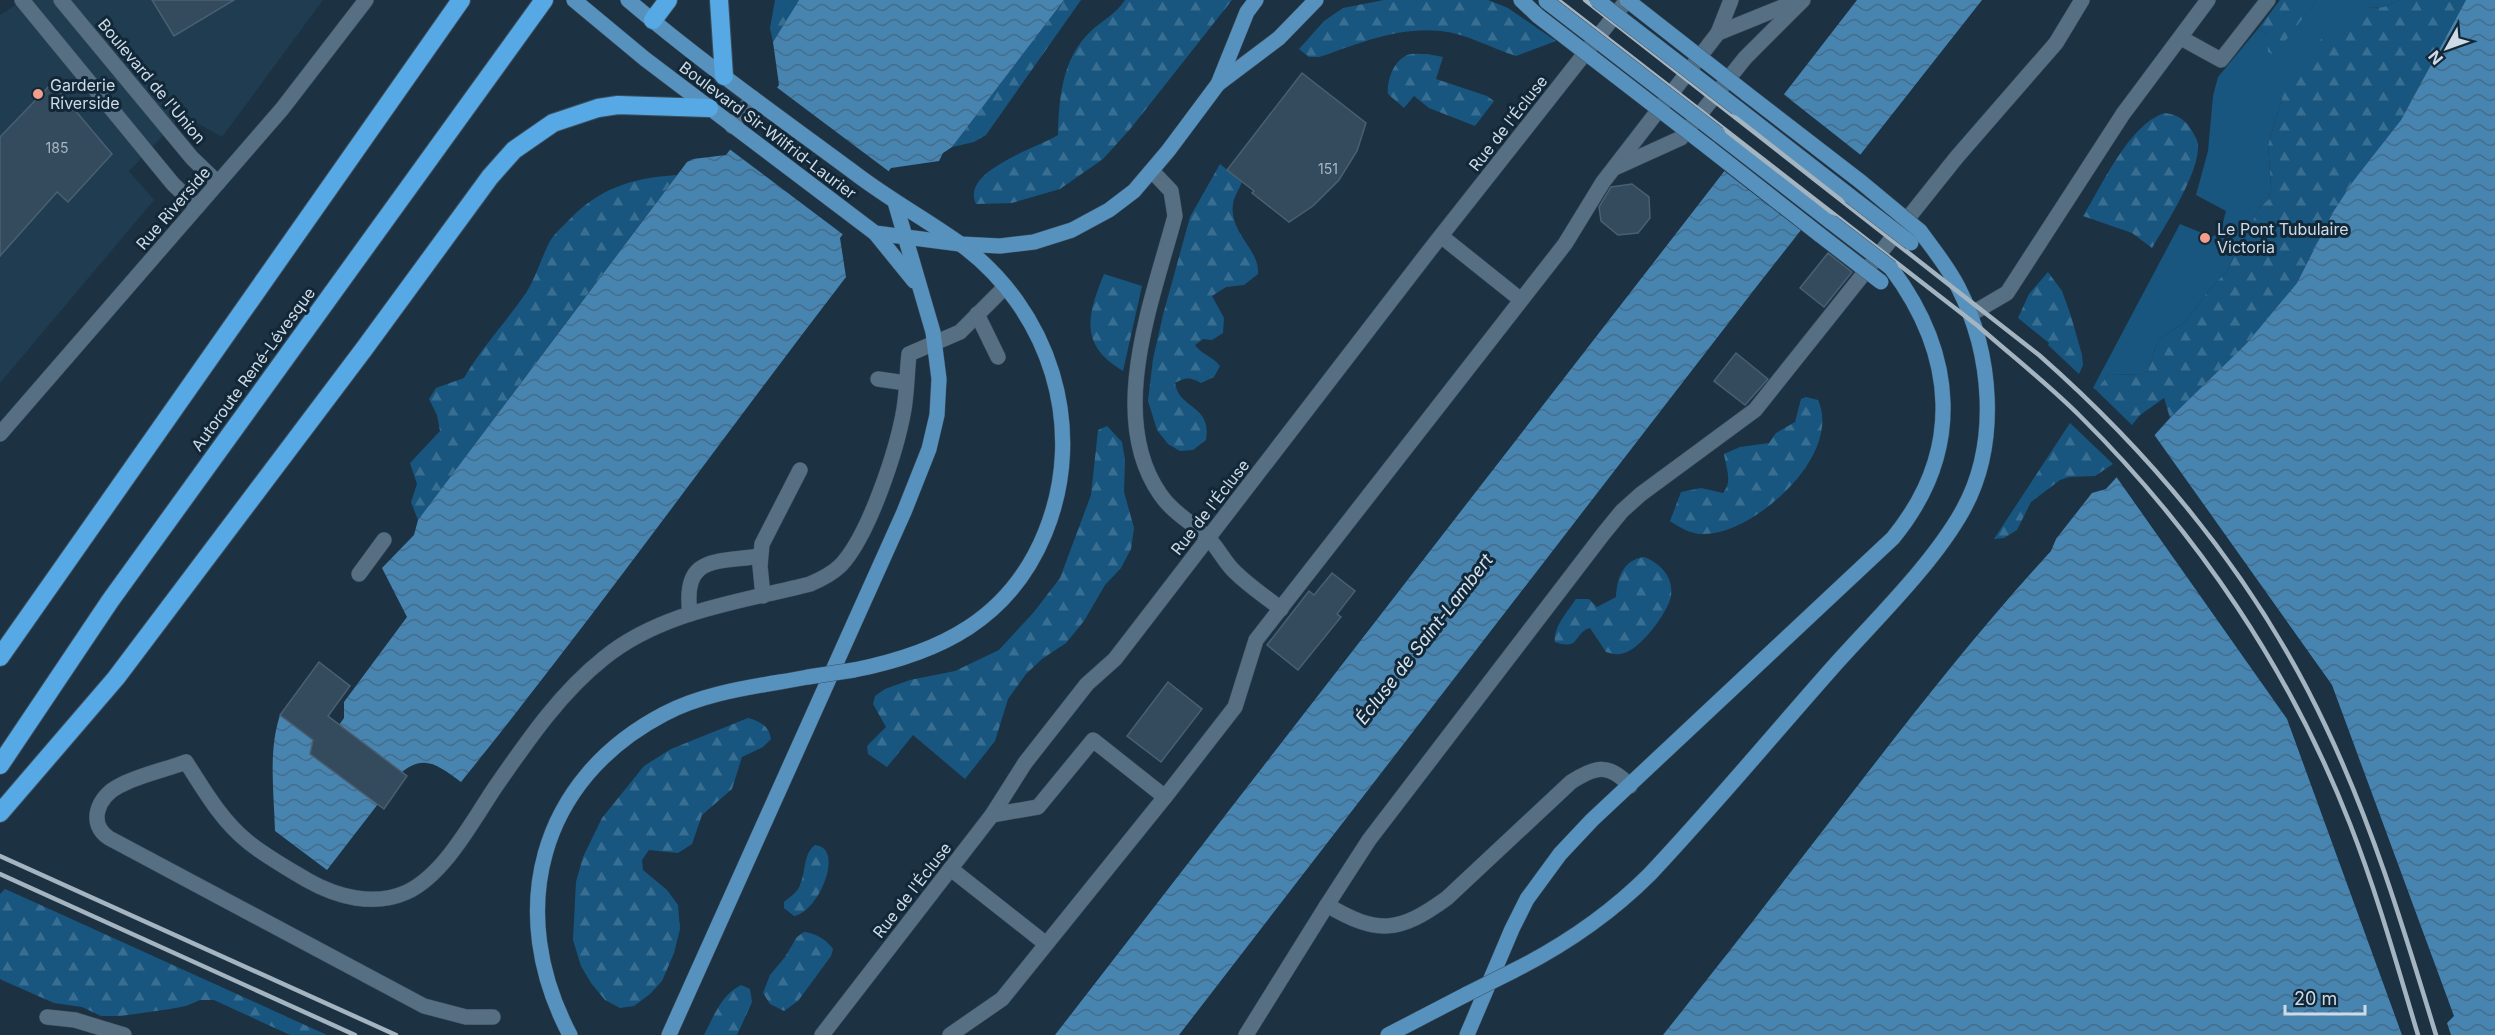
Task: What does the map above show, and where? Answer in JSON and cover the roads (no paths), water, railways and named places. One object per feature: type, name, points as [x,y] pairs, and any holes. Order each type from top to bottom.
[{"type":"highway","points":[[0,657],[461,0]]},
{"type":"highway","name":"Autoroute René-Lévesque","points":[[0,765],[110,600],[544,0]]},
{"type":"highway","points":[[653,20],[668,0]]},
{"type":"highway","points":[[719,0],[724,76]]},
{"type":"highway","points":[[0,813],[116,678],[364,349],[490,177],[514,150],[553,123],[598,108],[618,105],[709,108]]},
{"type":"main road","name":"Boulevard Sir-Wilfrid-Laurier","points":[[574,0],[709,108],[875,233],[918,286]]},
{"type":"main road","name":"Boulevard Sir-Wilfrid-Laurier","points":[[570,1035],[546,981],[538,936],[537,912],[543,864],[549,840],[568,799],[581,780],[628,736],[664,714],[728,692],[900,660],[951,639],[978,622],[1015,585],[1034,556],[1048,525],[1058,492],[1064,439],[1060,404],[1038,337],[1022,309],[1005,287],[960,243],[880,192],[724,76],[628,0]]},
{"type":"main road","points":[[875,233],[960,243],[1015,245],[1034,242],[1072,230],[1122,201],[1152,171],[1218,84],[1247,12],[1256,0]]},
{"type":"main road","points":[[1218,84],[1279,38],[1316,0]]},
{"type":"main road","points":[[1521,0],[1538,16],[1881,282],[1912,296]]},
{"type":"main road","points":[[1467,1035],[1512,929],[1546,870],[1575,837],[1893,538],[1922,497],[1931,475],[1942,429],[1943,390],[1932,340],[1912,296],[1891,268],[1545,0]]},
{"type":"main road","points":[[1597,0],[1911,243],[1941,261]]},
{"type":"main road","points":[[1388,1035],[1553,949],[1593,923],[1633,891],[1895,597],[1955,523],[1973,487],[1983,447],[1987,408],[1984,364],[1971,314],[1958,285],[1920,231],[1627,0]]},
{"type":"main road","points":[[669,1035],[923,468],[937,415],[939,380],[935,342],[895,202]]},
{"type":"street","points":[[22,0],[167,177],[197,207]]},
{"type":"street","name":"Boulevard de l'Union","points":[[61,0],[192,158],[218,183]]},
{"type":"street","name":"Rue Riverside","points":[[0,434],[282,109],[366,0]]},
{"type":"street","name":"Rue de l'Écluse","points":[[822,1035],[992,815],[1025,763],[1087,684],[1115,659],[1441,236],[1627,0]]},
{"type":"street","points":[[950,1035],[1002,999],[1235,707],[1257,640],[1565,244],[1614,168],[1718,33],[1731,0]]},
{"type":"street","points":[[1718,33],[1802,0]]},
{"type":"street","points":[[1614,168],[1681,138],[1744,58],[1802,0]]},
{"type":"street","points":[[1246,1035],[1369,840],[1604,533],[1641,494],[1755,410],[1956,158],[2056,43],[2082,0]]},
{"type":"street","points":[[1971,314],[2007,292],[2123,114],[2208,0]]},
{"type":"street","points":[[2181,38],[2222,60],[2268,0]]},
{"type":"street","points":[[736,128],[756,100]]},
{"type":"street","points":[[1152,171],[1171,191],[1175,216],[1136,375],[1134,412],[1137,434],[1148,472],[1161,496],[1175,512],[1208,538],[1233,571],[1281,609]]},
{"type":"street","points":[[1441,236],[1521,300]]},
{"type":"street","points":[[493,1017],[466,1017],[424,1006],[109,838],[97,825],[96,815],[101,803],[118,786],[186,762],[212,803],[230,825],[245,840],[279,864],[335,894],[355,898],[390,897],[405,893],[417,886],[443,861],[527,743],[586,673],[635,636],[670,620],[822,579],[835,570],[848,556],[869,515],[889,467],[901,425],[909,354],[960,332],[1005,287]]},
{"type":"street","points":[[977,314],[998,357]]},
{"type":"street","points":[[878,379],[906,382]]},
{"type":"street","points":[[763,596],[760,556],[766,532],[800,470]]},
{"type":"street","points":[[359,574],[384,540]]},
{"type":"street","points":[[690,614],[688,590],[691,578],[697,570],[706,564],[760,556]]},
{"type":"street","points":[[992,815],[1038,807],[1093,740],[1165,797]]},
{"type":"street","points":[[1327,905],[1352,920],[1378,927],[1410,921],[1425,914],[1447,898],[1571,782],[1588,771],[1600,769],[1612,771],[1630,786]]},
{"type":"street","points":[[951,869],[1046,944]]},
{"type":"street","points":[[47,1017],[75,1020],[124,1035]]},
{"type":"water","points":[[799,0],[1064,0],[939,161],[891,168],[840,238],[846,277],[607,594],[461,782],[432,764],[418,763],[402,772],[339,725],[344,718],[344,702],[407,617],[382,568],[414,535],[418,520],[687,162],[693,159],[726,155],[779,85],[773,42]]},
{"type":"water","name":"Écluse de Saint-Lambert","points":[[1857,0],[1982,0],[1757,286],[1179,1035],[1055,1035]]},
{"type":"water","points":[[2466,0],[2495,0],[2495,1035],[1663,1035],[1917,709],[2051,551],[2056,539],[2092,493],[2106,489],[2170,418],[2247,343],[2297,283],[2333,212],[2354,180],[2401,120]]},
{"type":"water","points":[[280,715],[313,740],[311,754],[378,804],[327,870],[275,831],[273,758]]},
{"type":"railway","points":[[1558,0],[1978,326],[2080,416],[2163,507],[2201,555],[2269,658],[2326,767],[2369,876],[2418,1035]]},
{"type":"railway","points":[[1585,0],[2039,355],[2124,437],[2202,526],[2269,623],[2326,727],[2373,840],[2436,1035]]},
{"type":"railway","points":[[0,856],[396,1035]]},
{"type":"railway","points":[[0,874],[355,1035]]},
{"type":"place","name":"Garderie Riverside","points":[[38,94]]},
{"type":"place","name":"Le Pont Tubulaire Victoria","points":[[2205,238]]}]
